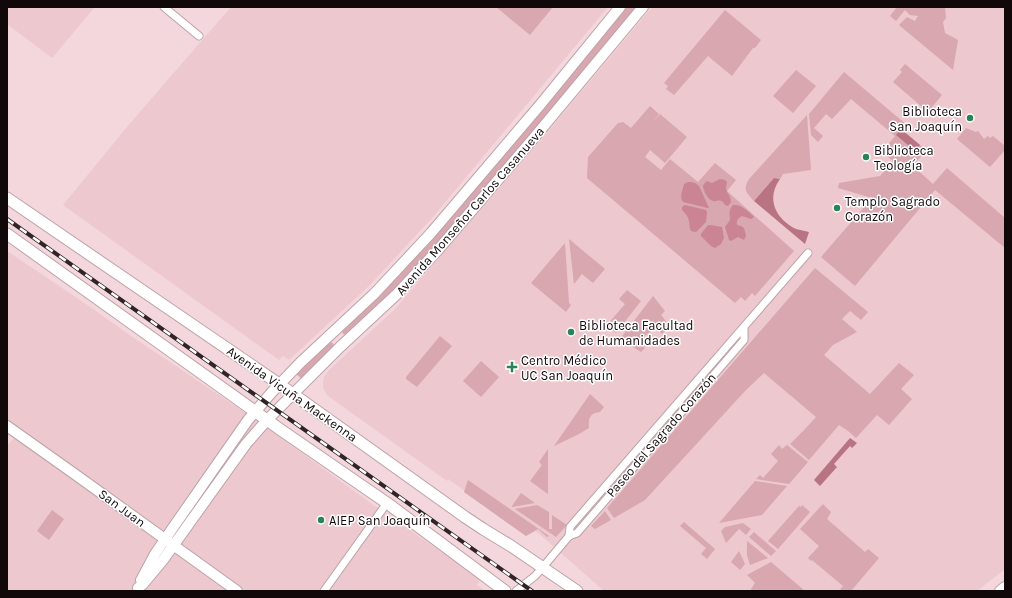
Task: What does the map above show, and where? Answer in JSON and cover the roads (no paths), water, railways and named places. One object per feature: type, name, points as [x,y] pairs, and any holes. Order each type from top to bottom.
[{"type":"main road","name":"Avenida Monseñor Carlos Casanueva","points":[[136,590],[155,554],[248,420],[275,388],[329,335],[374,294],[431,233],[620,7]]},
{"type":"main road","name":"Avenida Monseñor Carlos Casanueva","points":[[136,590],[143,584],[174,545],[246,444],[267,420],[340,347],[389,302],[436,251],[533,139],[642,7]]},
{"type":"main road","name":"Avenida Vicuña Mackenna","points":[[7,198],[123,278],[275,388],[294,394],[483,529],[512,546],[577,591]]},
{"type":"main road","points":[[7,234],[267,420],[387,503],[505,591]]},
{"type":"main road","name":"San Juan","points":[[7,426],[237,591]]},
{"type":"main road","points":[[1000,591],[1005,587]]},
{"type":"street","points":[[164,7],[199,36]]},
{"type":"street","name":"Paseo del Sagrado Corazón","points":[[516,591],[543,567],[569,536],[577,533],[744,340],[744,328],[808,253]]},
{"type":"street","points":[[324,591],[387,503]]},
{"type":"railway","points":[[7,219],[532,591]]},
{"type":"place","name":"Biblioteca San Joaquín","points":[[970,118]]},
{"type":"place","name":"Biblioteca Teología","points":[[866,157]]},
{"type":"place","name":"Templo Sagrado Corazón","points":[[837,208]]},
{"type":"place","name":"Biblioteca Facultad de Humanidades","points":[[571,332]]},
{"type":"place","name":"Centro Médico UC San Joaquín","points":[[512,367]]},
{"type":"place","name":"AIEP San Joaquín","points":[[321,520]]}]
